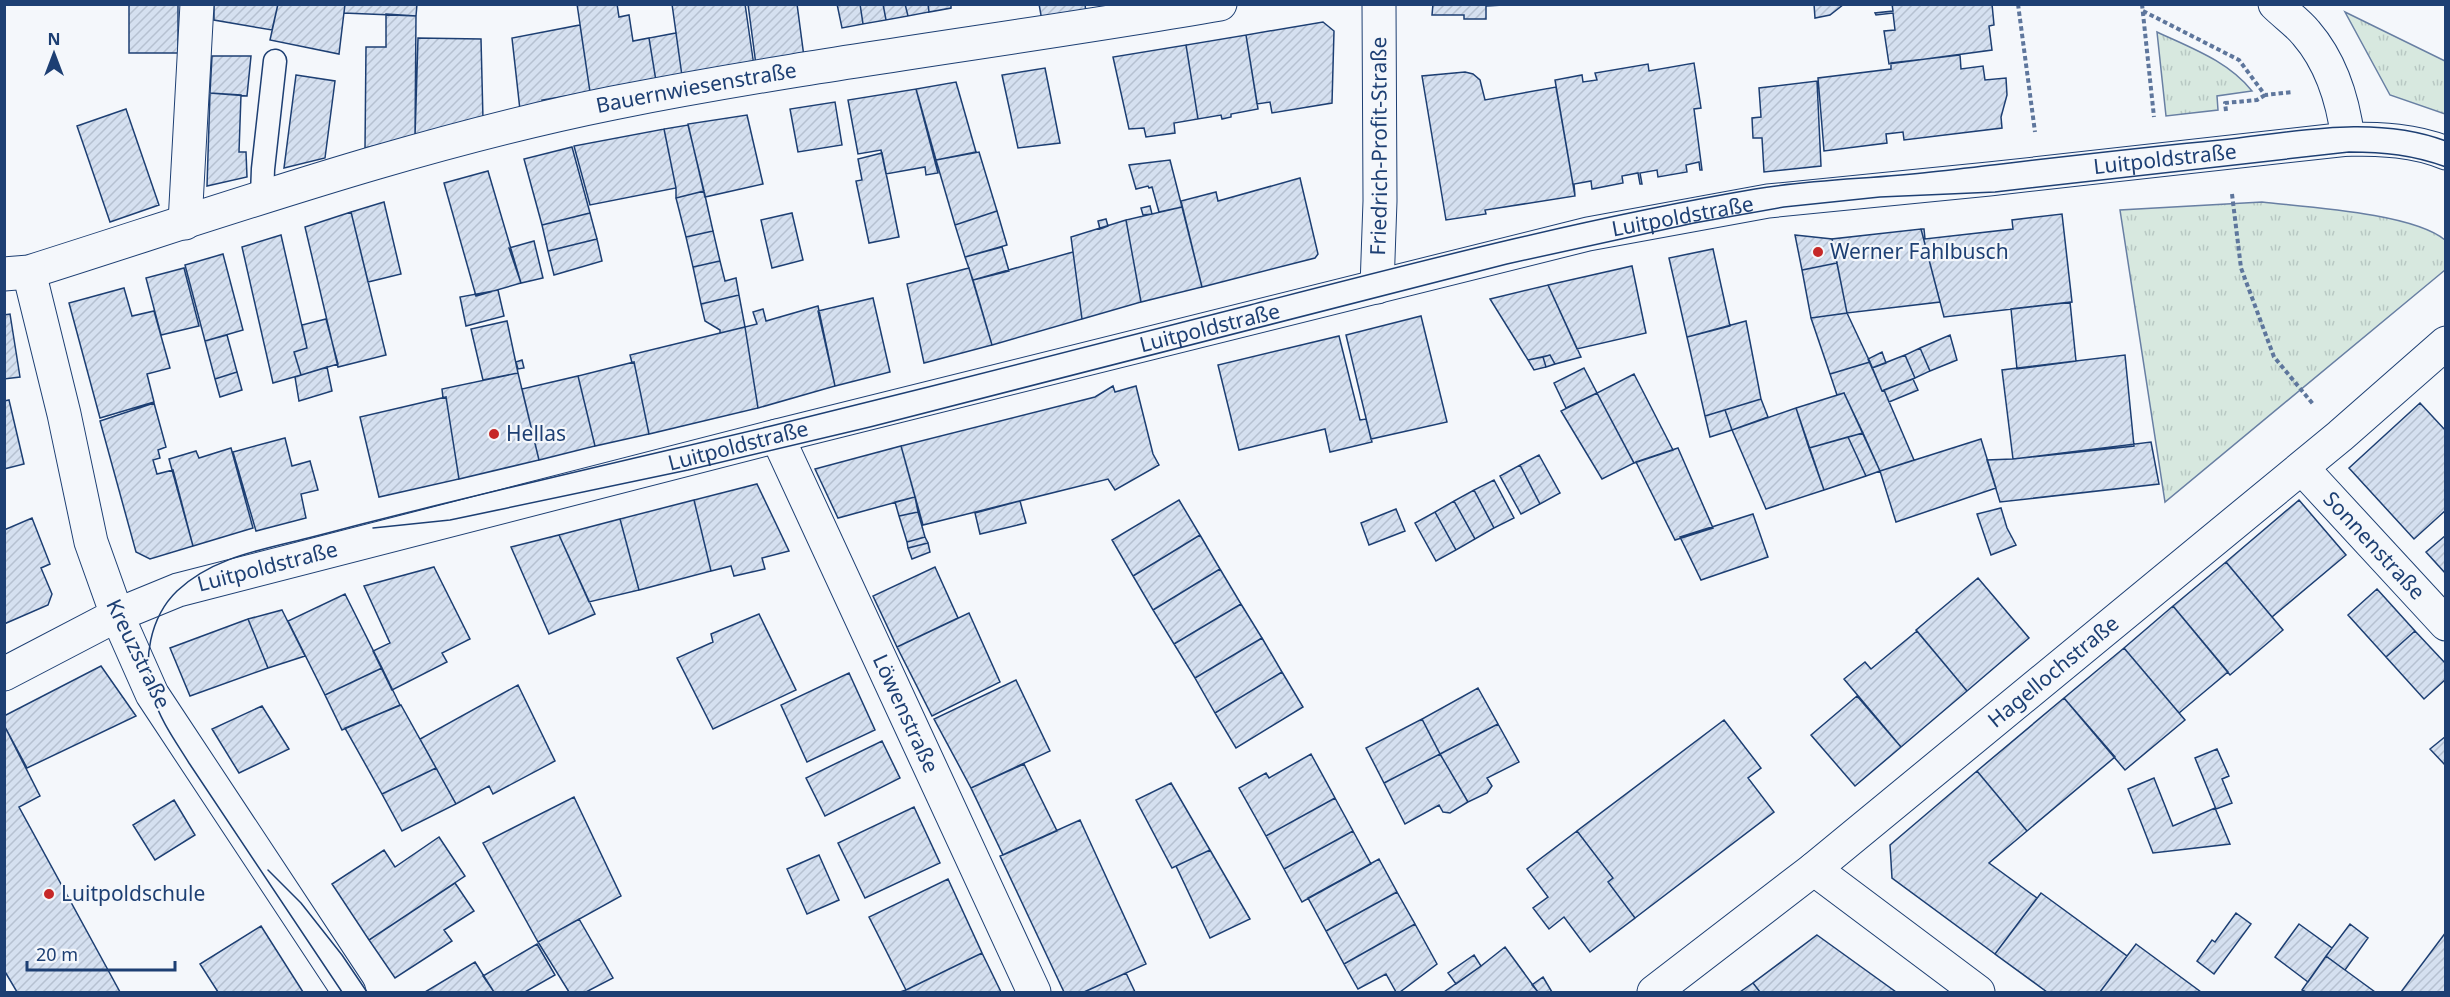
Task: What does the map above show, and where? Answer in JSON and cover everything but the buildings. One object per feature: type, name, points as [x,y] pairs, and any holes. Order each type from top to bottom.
[{"type":"street","points":[[185,223],[197,4]]},
{"type":"street","name":"Bauernwiesenstraße","points":[[17,273],[185,223],[262,196],[477,135],[611,104],[796,70],[1110,23],[1220,4]]},
{"type":"street","name":"Friedrich-Profit-Straße","points":[[1377,287],[1380,201],[1379,4]]},
{"type":"street","points":[[2275,4],[2305,32],[2325,58],[2338,88],[2348,139]]},
{"type":"street","name":"Luitpoldstraße","points":[[4,674],[117,615],[178,590],[777,436],[1588,234],[1768,201],[2348,139],[2391,139],[2430,147],[2445,153]]},
{"type":"street","name":"Kreuzstraße","points":[[17,273],[64,414],[91,542],[117,615],[152,694],[349,993]]},
{"type":"street","name":"Hagellochstraße","points":[[1654,993],[1814,870],[2302,468],[2445,343]]},
{"type":"street","name":"Löwenstraße","points":[[777,436],[1034,993]]},
{"type":"street","name":"Sonnenstraße","points":[[2302,468],[2445,624]]},
{"type":"street","points":[[1814,870],[1978,993]]},
{"type":"lane","points":[[262,196],[275,61]]},
{"type":"path","points":[[2018,4],[2035,133]]},
{"type":"path","points":[[2142,4],[2154,123]]},
{"type":"path","points":[[2143,11],[2239,60],[2265,94]]},
{"type":"path","points":[[2226,114],[2225,103],[2257,99],[2265,94],[2338,88]]},
{"type":"path","points":[[2231,184],[2241,268],[2274,357],[2340,436]]},
{"type":"green space","points":[[2345,12],[2445,61],[2445,114],[2390,95]]},
{"type":"green space","points":[[2157,32],[2220,63],[2232,71],[2252,91],[2217,96],[2218,110],[2166,116]]},
{"type":"green space","points":[[2262,202],[2331,209],[2409,223],[2445,240],[2445,270],[2165,502],[2120,210]]},
{"type":"tram line","points":[[342,992],[189,763],[164,722],[153,696],[148,668],[149,654],[160,613],[177,591],[205,570],[221,563],[369,522],[771,426],[1438,257],[1628,213],[1691,201],[1799,183],[1909,174],[2334,127],[2391,128],[2446,141]]},
{"type":"tram line","points":[[373,528],[450,520],[688,470],[870,427],[1507,264],[1694,223],[1784,207],[1880,197],[1995,192],[2349,152],[2398,155],[2446,167]]},
{"type":"tram line","points":[[268,870],[301,903],[342,955],[367,992]]},
{"type":"place","name":"Werner Fahlbusch","points":[[1818,252]]},
{"type":"place","name":"Hellas","points":[[494,434]]},
{"type":"place","name":"Luitpoldschule","points":[[49,894]]}]
